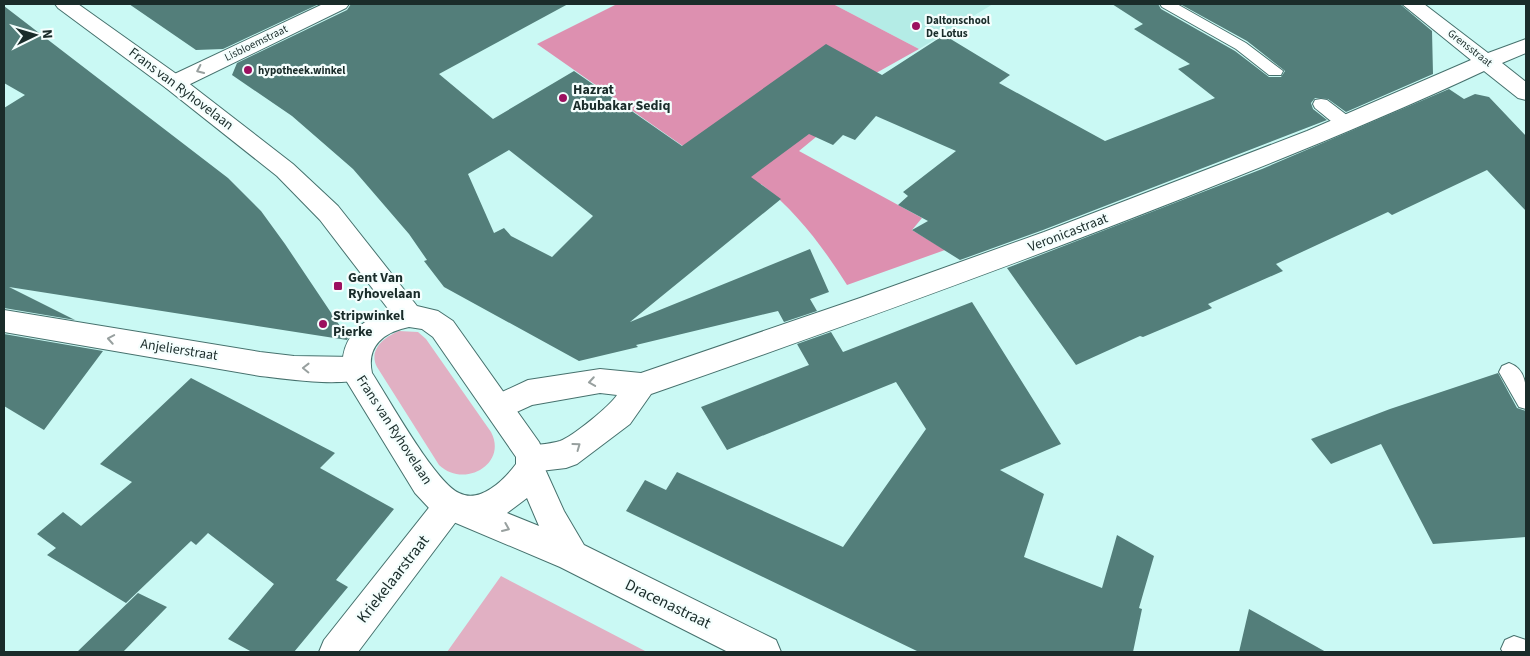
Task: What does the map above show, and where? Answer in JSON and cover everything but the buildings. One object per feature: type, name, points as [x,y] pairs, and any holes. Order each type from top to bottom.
[{"type":"street","name":"Frans van Ryhovelaan","points":[[66,4],[174,83],[285,170],[329,213],[409,316]]},
{"type":"street","name":"Lisbloemstraat","points":[[174,83],[339,4]]},
{"type":"street","name":"Grensstraat","points":[[1412,4],[1526,93]]},
{"type":"street","name":"Veronicastraat","points":[[498,407],[528,393],[600,381],[641,385],[870,306],[1053,239],[1314,137],[1487,61],[1526,46]]},
{"type":"street","name":"Frans van Ryhovelaan","points":[[455,507],[438,497],[422,478],[358,377],[355,369],[354,360],[357,351],[368,334],[387,321],[409,316],[428,319],[443,329],[510,422],[531,464]]},
{"type":"street","name":"Anjelierstraat","points":[[4,321],[260,364],[294,368],[355,369]]},
{"type":"street","points":[[455,507],[474,509],[498,502],[509,495],[531,464],[566,454],[620,415],[641,385]]},
{"type":"street","points":[[531,464],[553,522],[572,556]]},
{"type":"street","name":"Dracenastraat","points":[[455,507],[572,556],[764,652]]},
{"type":"street","name":"Kriekelaarstraat","points":[[336,652],[455,507]]},
{"type":"lane","points":[[1167,4],[1241,46],[1275,71]]},
{"type":"lane","points":[[1321,104],[1346,123]]},
{"type":"lane","points":[[1508,372],[1526,400]]},
{"type":"shaded area","points":[[617,4],[833,4],[919,49],[869,77],[816,137],[799,151],[922,218],[912,230],[945,250],[847,285],[829,257],[798,218],[761,184],[750,193],[537,44]]},
{"type":"shaded area","name":"Daltonschool De Lotus","points":[[833,4],[993,4],[919,49]]},
{"type":"shaded area","points":[[399,331],[418,332],[426,339],[491,432],[495,444],[494,454],[489,463],[481,469],[471,474],[460,474],[449,472],[439,465],[377,367],[375,355],[379,345]]},
{"type":"shaded area","points":[[501,576],[647,652],[447,652]]},
{"type":"place","name":"Daltonschool De Lotus","points":[[916,26]]},
{"type":"place","name":"hypotheek.winkel","points":[[248,70]]},
{"type":"place","name":"Hazrat Abubakar Sediq","points":[[563,98]]},
{"type":"place","name":"Gent Van Ryhovelaan","points":[[338,286]]},
{"type":"place","name":"Stripwinkel Pierke","points":[[323,324]]}]
